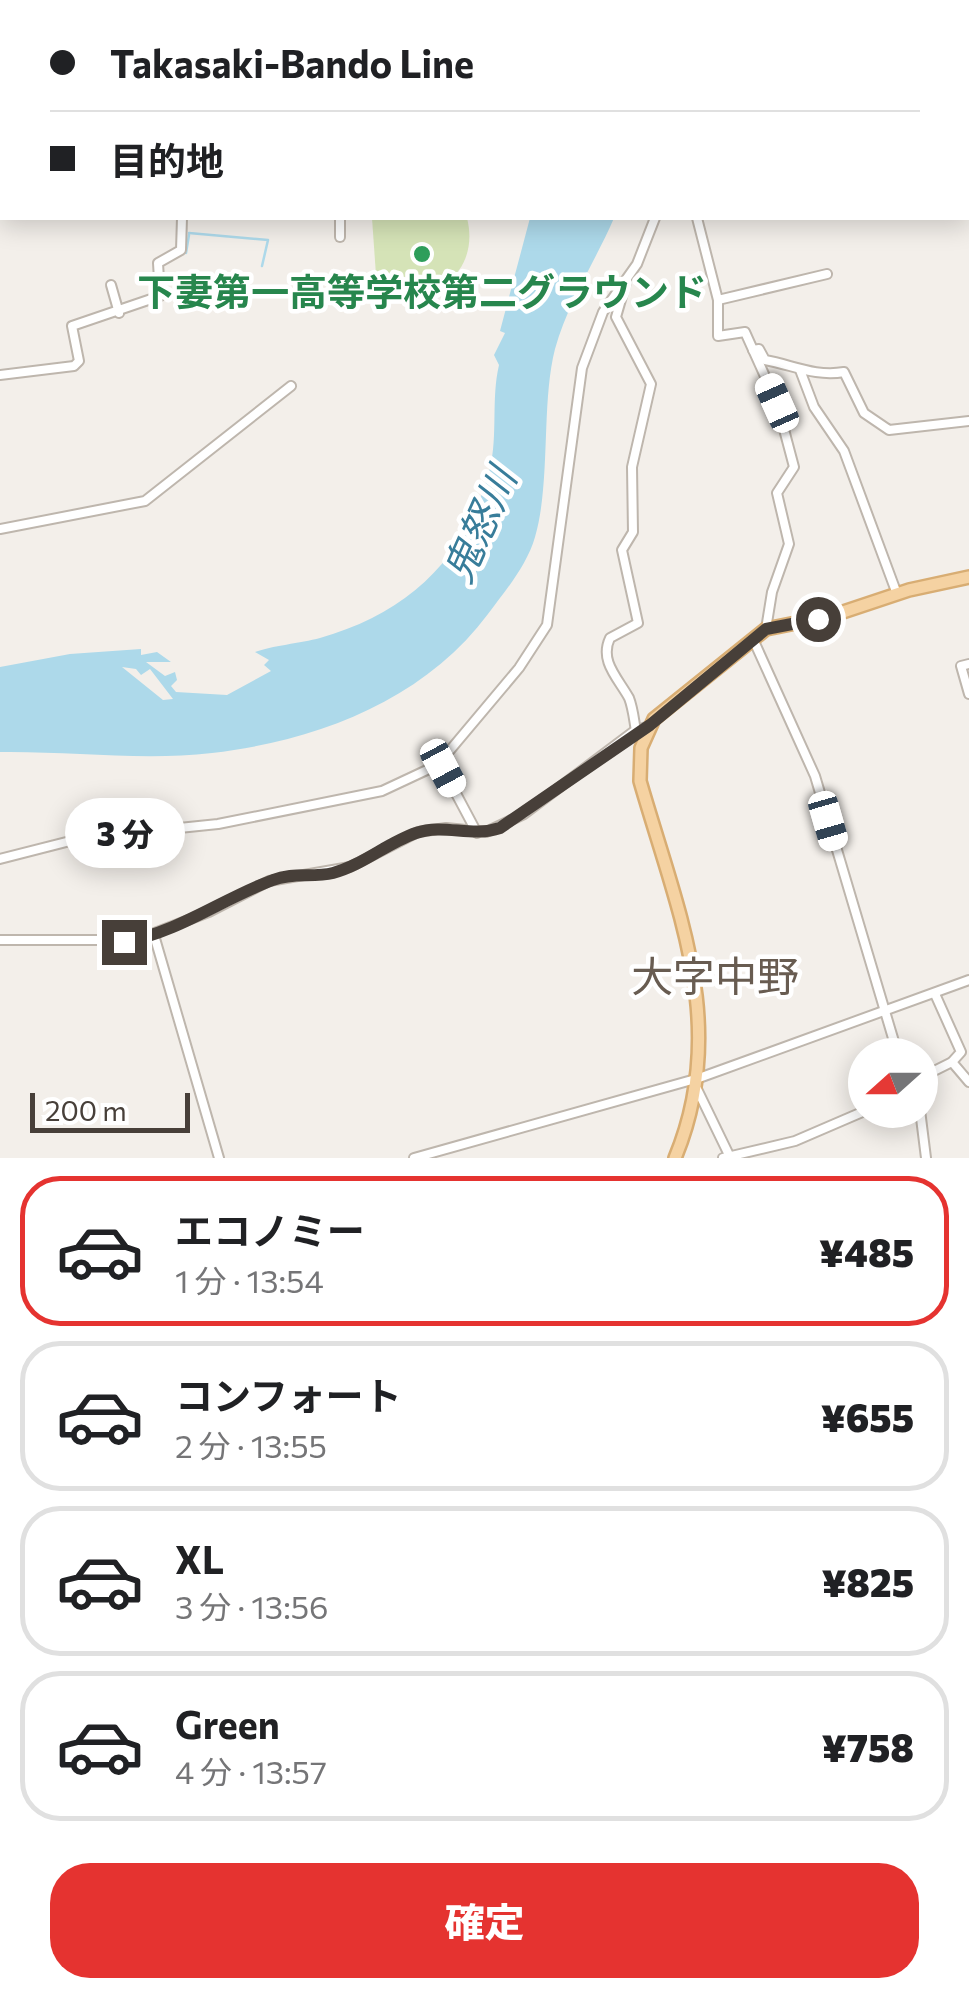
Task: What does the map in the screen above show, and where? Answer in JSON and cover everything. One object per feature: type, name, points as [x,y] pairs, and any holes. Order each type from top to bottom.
[{"type":"main road","points":[[675,1158],[698,1084],[702,1029],[698,988],[640,781],[639,755],[650,725],[766,629],[969,578]]},
{"type":"street","points":[[0,375],[74,366],[78,361],[72,326],[119,313],[162,294],[157,266],[181,250],[182,220]]},
{"type":"street","points":[[340,220],[340,237]]},
{"type":"street","points":[[0,859],[82,838],[218,824],[382,791],[408,782],[440,759],[519,668],[547,625],[582,368],[604,312],[627,276],[654,220]]},
{"type":"street","points":[[698,220],[718,300],[718,336],[746,332],[777,403],[794,467],[778,492],[789,544],[772,592],[766,629]]},
{"type":"street","points":[[718,300],[827,274]]},
{"type":"street","points":[[627,276],[616,316],[652,384],[632,467],[632,532],[622,550],[625,579],[638,623],[610,638],[606,650],[611,671],[629,699],[636,731]]},
{"type":"street","points":[[111,285],[119,313]]},
{"type":"street","points":[[753,350],[759,349],[765,360],[800,370],[848,374],[864,413],[890,430],[969,421]]},
{"type":"street","points":[[800,370],[814,406],[844,451],[897,594]]},
{"type":"street","points":[[0,529],[145,501],[291,386]]},
{"type":"street","points":[[752,639],[815,776],[892,1038]]},
{"type":"street","points":[[969,664],[961,666],[969,694]]},
{"type":"street","points":[[0,940],[114,942],[154,934],[269,881],[340,871],[418,832],[446,828],[477,833],[510,822],[636,731],[650,725]]},
{"type":"street","points":[[443,768],[477,833]]},
{"type":"street","points":[[154,934],[218,1158]]},
{"type":"street","points":[[414,1158],[698,1084],[882,1010],[969,980]]},
{"type":"street","points":[[934,994],[960,1049],[952,1062],[938,1069]]},
{"type":"street","points":[[952,1062],[969,1082]]},
{"type":"street","points":[[698,1084],[726,1156],[794,1141],[848,1118]]},
{"type":"street","points":[[922,1128],[926,1158]]},
{"type":"green space","name":"下妻第一高等学校第二グラウンド","points":[[372,220],[467,220],[467,253],[461,267],[438,287],[406,292],[388,288],[376,275]]},
{"type":"water","name":"鬼怒川","points":[[529,220],[613,220],[574,298],[555,349],[548,393],[540,515],[527,557],[488,614],[433,670],[365,711],[329,726],[251,747],[159,756],[0,752],[0,667],[70,654],[141,649],[141,655],[157,652],[171,662],[146,662],[165,676],[175,672],[177,680],[171,686],[176,692],[227,695],[271,671],[264,665],[269,660],[255,652],[352,627],[380,614],[429,578],[466,529],[490,468],[499,365],[494,355],[505,333],[500,331]],"holes":[[[122,667],[136,669],[141,675],[150,669],[173,699],[163,700]]]},
{"type":"waterway","points":[[189,233],[268,240],[262,266]]},
{"type":"waterway","points":[[186,253],[189,235]]},
{"type":"place","name":"下妻第一高等学校第二グラウンド","points":[[422,254]]},
{"type":"district","name":"大字中野","points":[[715,977]]},
{"type":"route","points":[[124,942],[182,924],[286,875],[330,874],[350,867],[418,832],[446,828],[477,833],[500,828],[634,732],[650,725],[663,710],[766,629],[818,619]]}]
